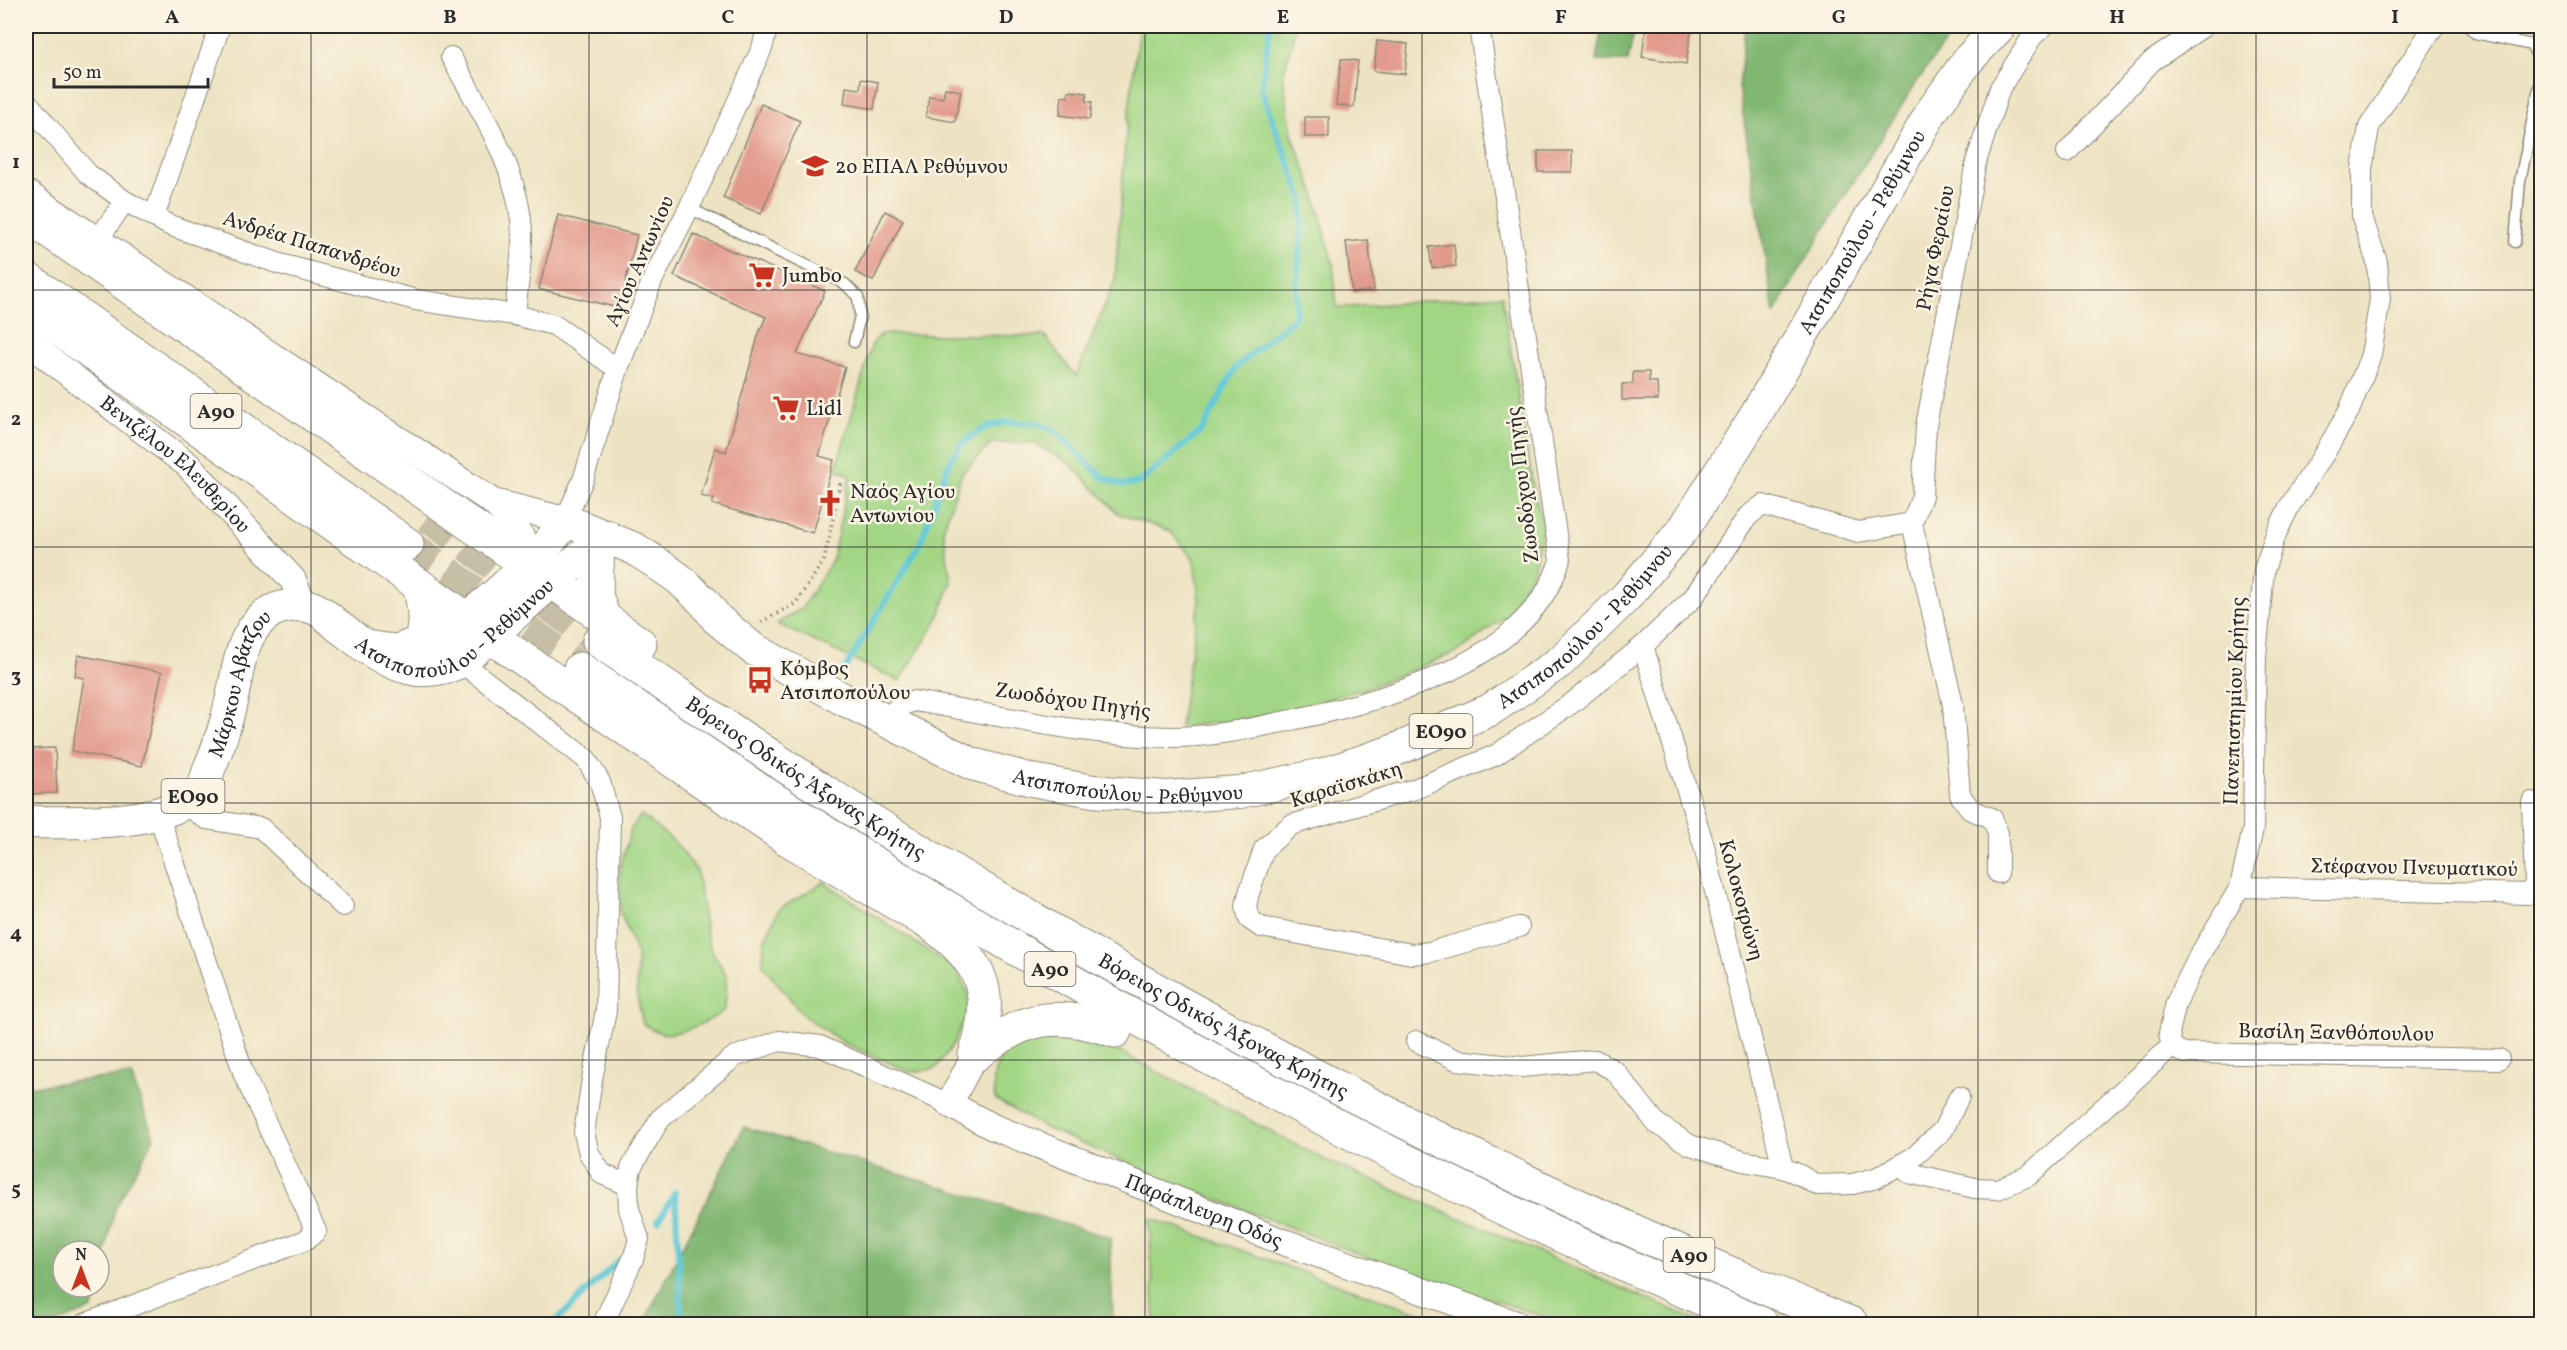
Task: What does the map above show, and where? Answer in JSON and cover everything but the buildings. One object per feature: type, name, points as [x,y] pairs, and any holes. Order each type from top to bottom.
[{"type":"highway","points":[[26,215],[485,537],[540,572],[601,630]]},
{"type":"highway","name":"Α90","points":[[26,236],[428,516]]},
{"type":"highway","name":"Α90","points":[[26,278],[407,544]]},
{"type":"highway","points":[[26,306],[419,585],[473,643],[566,674],[786,838],[1115,1031],[1243,1101],[1435,1192],[1544,1228]]},
{"type":"highway","points":[[601,630],[596,595],[603,540]]},
{"type":"highway","points":[[401,650],[420,642],[424,630],[424,606],[419,585]]},
{"type":"highway","name":"Α90","points":[[601,630],[793,747],[976,863],[1198,990],[1467,1134],[1558,1196],[1740,1278],[1852,1324]]},
{"type":"highway","name":"Βόρειος Οδικός Άξονας Κρήτης","points":[[566,674],[1088,991],[1339,1127],[1544,1228],[1762,1324]]},
{"type":"highway","points":[[935,927],[959,945],[978,975],[985,997],[984,1027],[975,1055]]},
{"type":"highway","points":[[975,1055],[998,1036],[1026,1023],[1056,1018],[1087,1021],[1115,1031]]},
{"type":"main road","name":"Ατσιποπούλου - Ρεθύμνου","points":[[364,646],[408,668],[436,670],[473,643],[540,572],[566,520],[603,540],[635,549],[678,578],[704,602],[717,619],[752,648],[887,721],[982,767],[1032,780],[1093,791],[1165,796],[1240,792],[1324,774],[1393,751],[1490,710],[1560,662],[1626,597],[1685,527],[1754,418],[1932,111],[1968,60],[2000,26]]},
{"type":"main road","name":"Ατσιποπούλου - Ρεθύμνου","points":[[540,572],[603,540]]},
{"type":"main road","name":"Μάρκου Αβάτζου","points":[[171,808],[202,788],[221,745],[242,650],[249,634],[273,611],[289,606],[317,609],[364,646]]},
{"type":"main road","name":"Ατσιποπούλου - Ρεθύμνου","points":[[364,646],[417,650],[437,643],[473,643]]},
{"type":"main road","name":"ΕΟ90","points":[[26,822],[109,822],[171,808]]},
{"type":"street","points":[[154,216],[220,26]]},
{"type":"street","name":"Αγίου Αντωνίου","points":[[566,520],[583,480],[618,369],[653,279],[689,208],[762,48],[768,26]]},
{"type":"street","name":"Ζωοδόχου Πηγής","points":[[887,721],[898,707],[914,700],[1099,732],[1169,737],[1204,736],[1240,731],[1389,696],[1427,682],[1461,665],[1494,643],[1524,620],[1537,606],[1549,588],[1560,560],[1479,26]]},
{"type":"street","name":"Ρήγα Φεραίου","points":[[1912,523],[1922,496],[1926,426],[1976,162],[2000,88],[2032,37],[2044,26]]},
{"type":"street","points":[[2067,152],[2152,61],[2204,26]]},
{"type":"street","name":"Πανεπιστημίου Κρήτης","points":[[2172,1047],[2169,1033],[2176,1003],[2199,956],[2240,887],[2253,829],[2256,656],[2264,570],[2276,534],[2289,507],[2349,411],[2371,355],[2380,299],[2377,262],[2362,217],[2362,168],[2369,127],[2434,26]]},
{"type":"street","points":[[451,57],[487,123],[514,189],[522,235],[515,315]]},
{"type":"street","name":"Ανδρέα Παπανδρέου","points":[[26,101],[88,174],[125,201],[169,225],[280,264],[416,300],[515,315],[554,325],[618,369]]},
{"type":"street","points":[[26,193],[493,502],[520,530],[527,550],[540,572]]},
{"type":"street","points":[[97,241],[125,201]]},
{"type":"street","name":"Βενιζέλου Ελευθερίου","points":[[26,341],[188,465],[293,580],[304,606]]},
{"type":"street","points":[[493,502],[566,520]]},
{"type":"street","name":"Καραϊσκάκη","points":[[1519,927],[1430,952],[1412,954],[1261,927],[1249,919],[1246,906],[1264,849],[1291,825],[1415,789],[1496,755],[1572,703],[1643,646],[1693,598],[1748,516],[1763,505],[1858,532],[1912,523]]},
{"type":"street","points":[[1912,523],[1953,705],[1960,795],[1971,810],[1992,818],[1998,833],[1998,873]]},
{"type":"street","points":[[473,643],[586,759],[600,782],[610,817],[606,1011],[584,1133],[589,1153],[602,1174],[628,1185]]},
{"type":"street","name":"Κολοκοτρώνη","points":[[1643,646],[1704,846],[1783,1168]]},
{"type":"street","name":"Στέφανου Πνευματικού","points":[[2240,887],[2529,894],[2535,884],[2532,802]]},
{"type":"street","points":[[171,808],[206,819],[261,828],[343,906]]},
{"type":"street","points":[[84,1324],[306,1240],[316,1231],[244,1075],[171,808]]},
{"type":"street","points":[[603,1324],[633,1259],[639,1239],[629,1209],[628,1185],[631,1168],[660,1119],[734,1057],[779,1041],[820,1046],[949,1104],[975,1055]]},
{"type":"street","points":[[1416,1041],[1457,1060],[1522,1067],[1595,1060],[1615,1071],[1657,1124],[1690,1145],[1743,1161],[1783,1168],[1817,1185],[1831,1187],[1876,1178],[1914,1157],[1943,1130],[1959,1098]]},
{"type":"street","points":[[1898,1166],[1909,1173],[1975,1188],[1998,1189],[2028,1176],[2172,1047]]},
{"type":"street","name":"Βασίλη Ξανθόπουλου","points":[[2172,1047],[2185,1053],[2499,1059]]},
{"type":"street","name":"Παράπλευρη Οδός","points":[[949,1104],[993,1127],[1278,1240],[1515,1324]]},
{"type":"lane","points":[[2468,26],[2475,33],[2532,45],[2541,70],[2520,181],[2515,242]]},
{"type":"lane","points":[[689,208],[845,284],[858,297],[860,316],[854,342]]},
{"type":"path","points":[[737,635],[796,603],[824,560],[841,480]]},
{"type":"green space","points":[[1139,26],[1296,26],[1283,76],[1292,134],[1315,195],[1333,264],[1337,308],[1502,295],[1533,487],[1543,525],[1533,572],[1507,615],[1459,651],[1364,689],[1263,717],[1180,727],[1199,600],[1194,560],[1170,531],[1119,514],[1069,463],[1034,443],[992,443],[962,473],[943,530],[951,582],[938,619],[900,681],[777,624],[802,608],[832,561],[850,475],[836,469],[872,344],[881,334],[1045,336],[1076,376],[1115,280],[1125,145]]},
{"type":"green space","points":[[1602,26],[1635,26],[1628,61],[1596,61]]},
{"type":"green space","points":[[1745,26],[1958,26],[1899,109],[1774,314],[1739,88]]},
{"type":"green space","points":[[641,815],[675,842],[697,871],[706,933],[711,950],[727,976],[725,1009],[686,1030],[668,1034],[643,1024],[637,996],[637,955],[620,911],[620,868],[631,829]]},
{"type":"green space","points":[[824,882],[954,968],[968,992],[968,1010],[953,1045],[935,1069],[910,1072],[844,1043],[804,1016],[763,965],[764,941],[779,909]]},
{"type":"green space","points":[[1071,1033],[1120,1052],[1325,1160],[1705,1324],[1565,1324],[1374,1260],[1167,1180],[1043,1127],[995,1099],[994,1080],[997,1065],[1003,1054],[1013,1046],[1025,1041]]},
{"type":"green space","points":[[131,1075],[154,1138],[115,1209],[108,1239],[51,1239],[51,1299],[94,1299],[92,1309],[54,1324],[26,1324],[26,1087]]},
{"type":"green space","points":[[744,1127],[1110,1238],[1113,1324],[643,1324]]},
{"type":"green space","points":[[1149,1218],[1452,1324],[1155,1324]]},
{"type":"waterway","points":[[843,672],[920,544],[948,465],[962,443],[986,427],[1005,422],[1037,423],[1054,430],[1101,476],[1122,485],[1140,482],[1202,430],[1236,367],[1295,317],[1303,200],[1261,90],[1270,26]]},
{"type":"waterway","points":[[675,1192],[682,1324]]},
{"type":"waterway","points":[[658,1221],[675,1193]]},
{"type":"waterway","points":[[553,1324],[619,1260]]},
{"type":"tunnel","points":[[428,516],[599,641]]},
{"type":"tunnel","points":[[407,544],[580,669]]},
{"type":"place","name":"2ο ΕΠΑΛ Ρεθύμνου","points":[[815,166]]},
{"type":"place","name":"Jumbo","points":[[762,275]]},
{"type":"place","name":"Lidl","points":[[786,408]]},
{"type":"place","name":"Ναός Αγίου Αντωνίου","points":[[830,503]]},
{"type":"place","name":"Κόμβος Ατσιποπούλου","points":[[760,680]]}]
